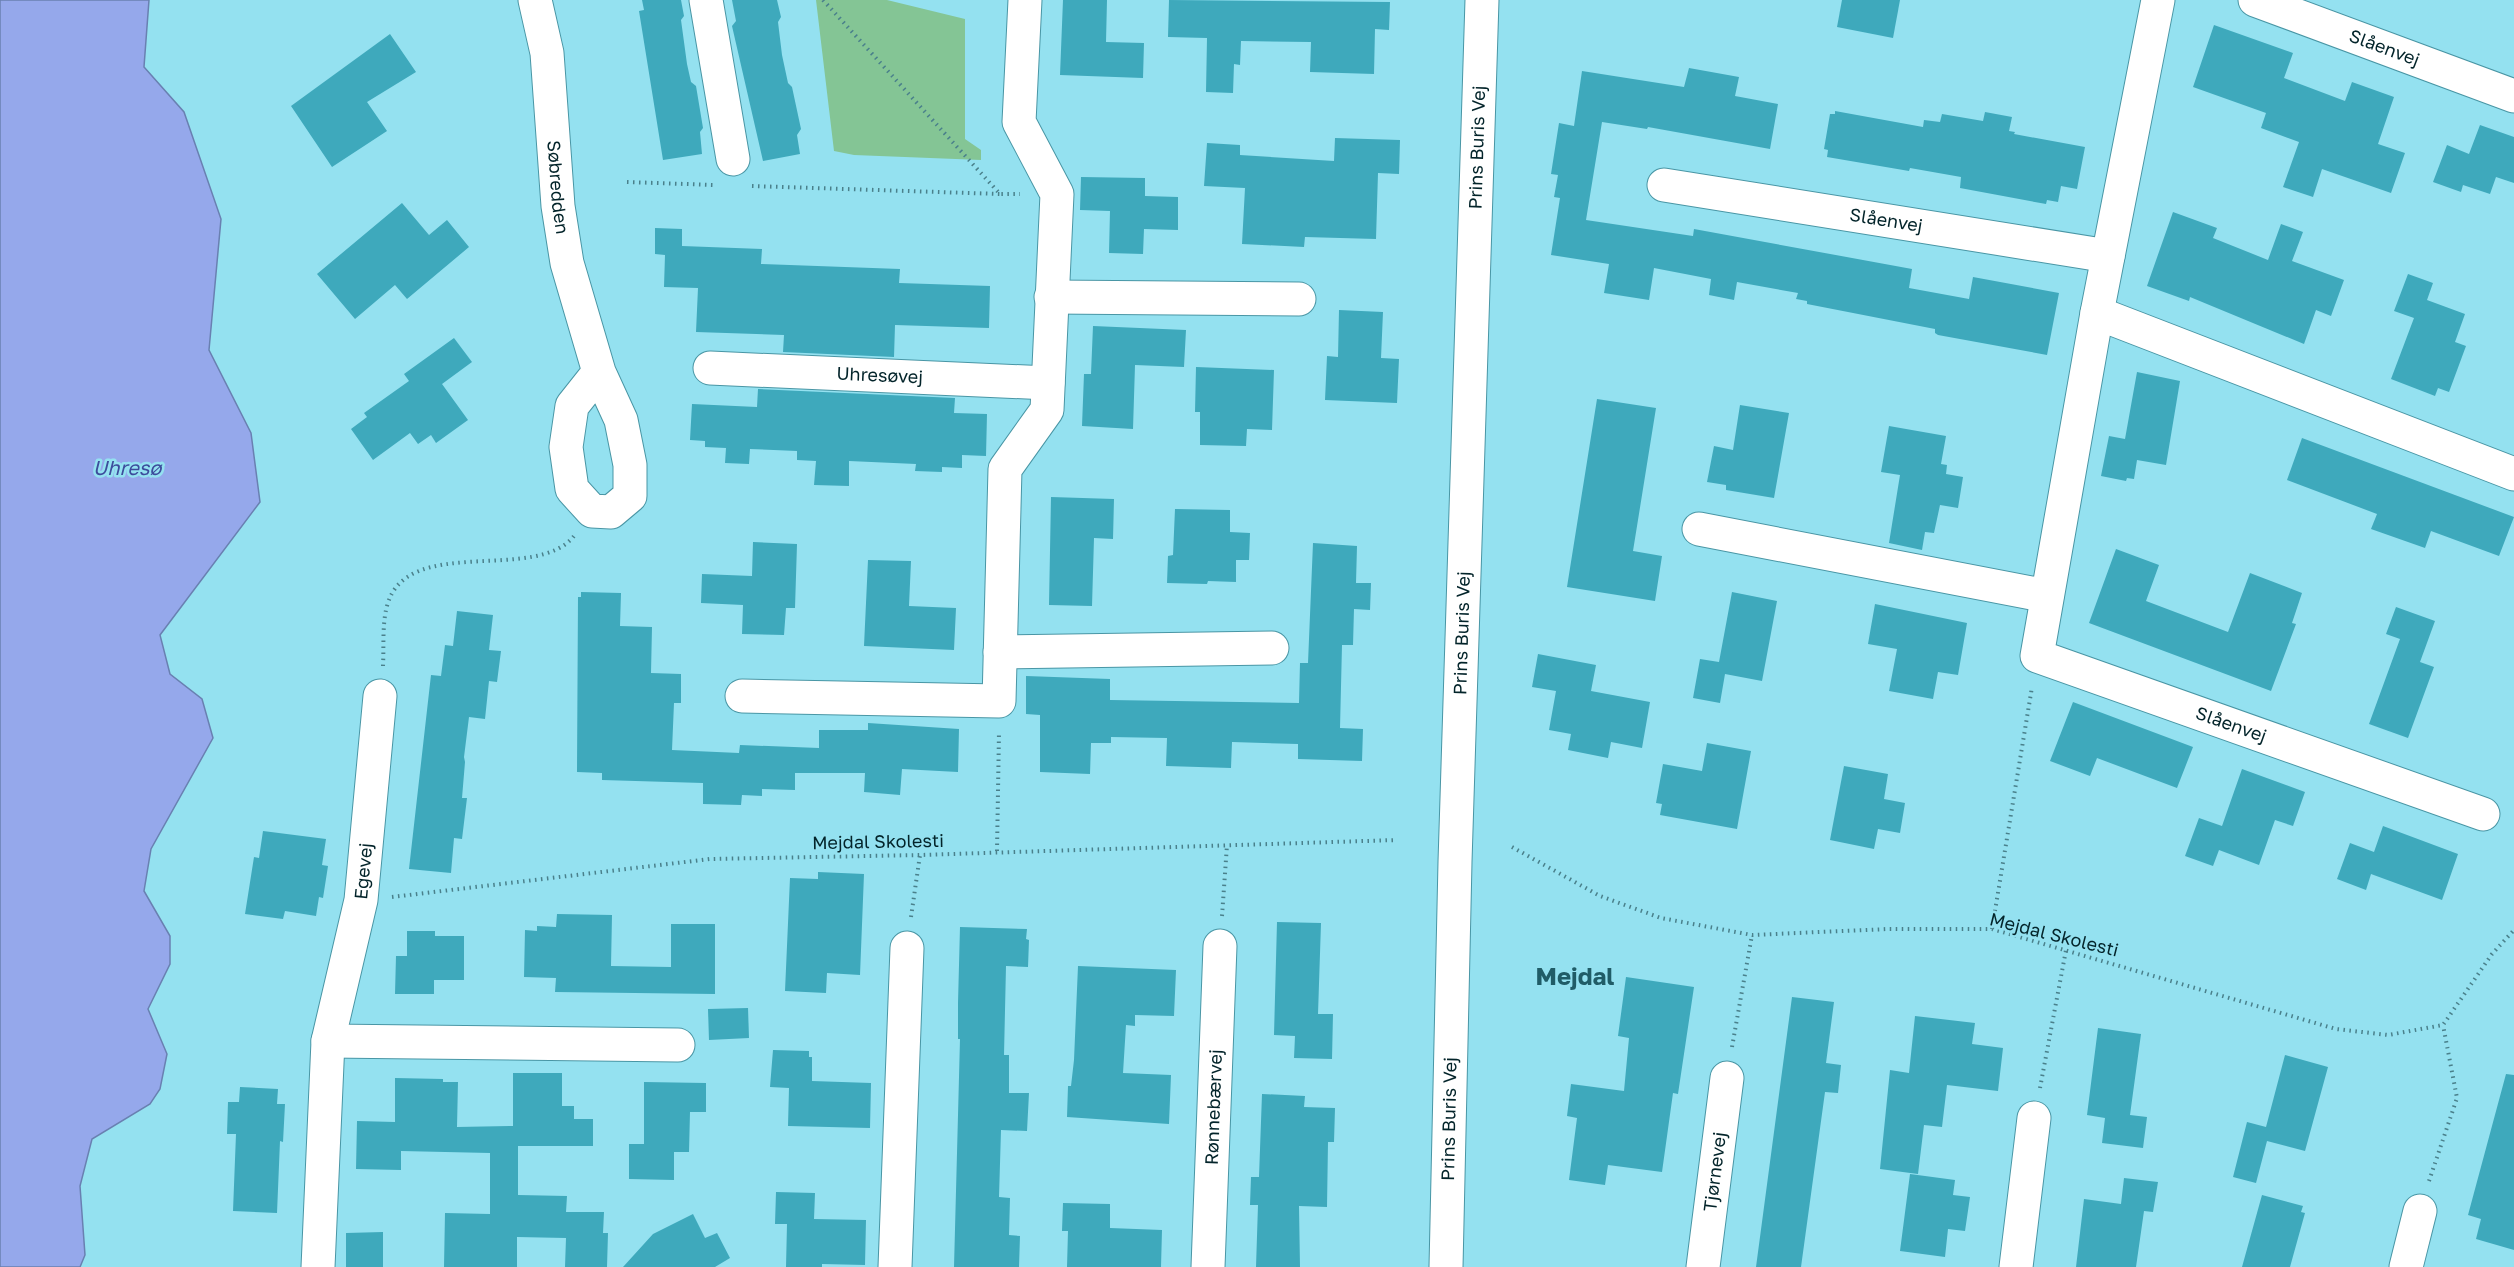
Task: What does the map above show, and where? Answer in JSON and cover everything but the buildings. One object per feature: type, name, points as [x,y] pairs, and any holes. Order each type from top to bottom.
[{"type":"street","name":"Søbredden","points":[[535,0],[547,53],[558,206],[567,263],[599,372],[621,420],[630,465],[630,496],[610,512],[592,511]]},
{"type":"street","points":[[706,0],[732,176]]},
{"type":"street","points":[[742,696],[999,701],[1005,469],[1047,410],[1057,194],[1019,122],[1025,0]]},
{"type":"street","name":"Prins Buris Vej","points":[[1446,1267],[1455,862],[1482,0]]},
{"type":"street","points":[[2037,656],[2097,313],[2158,0]]},
{"type":"street","name":"Slåenvej","points":[[2255,0],[2514,96]]},
{"type":"street","name":"Slåenvej","points":[[1664,185],[2108,256]]},
{"type":"street","points":[[1051,297],[1299,299]]},
{"type":"street","points":[[2097,313],[2514,474]]},
{"type":"street","name":"Uhresøvej","points":[[710,368],[1048,382]]},
{"type":"street","points":[[592,511],[572,489],[566,447],[572,406],[599,372]]},
{"type":"street","points":[[1699,530],[2047,596]]},
{"type":"street","points":[[1000,652],[1272,648]]},
{"type":"street","name":"Slåenvej","points":[[2037,656],[2483,814]]},
{"type":"street","name":"Egevej","points":[[318,1267],[328,1041],[361,900],[380,696]]},
{"type":"street","name":"Rønnebærvej","points":[[1208,1267],[1220,946]]},
{"type":"street","points":[[895,1267],[907,948]]},
{"type":"street","points":[[328,1041],[678,1045]]},
{"type":"street","name":"Tjørnevej","points":[[1703,1267],[1727,1078]]},
{"type":"street","points":[[2016,1267],[2034,1118]]},
{"type":"street","points":[[2406,1267],[2420,1211]]},
{"type":"path","points":[[823,0],[1000,194]]},
{"type":"path","points":[[627,182],[732,176],[1000,194],[1057,194]]},
{"type":"path","points":[[380,696],[387,605],[403,578],[424,569],[444,565],[538,555],[571,539],[592,511]]},
{"type":"path","points":[[1992,929],[2037,656]]},
{"type":"path","points":[[997,851],[999,701]]},
{"type":"path","name":"Mejdal Skolesti","points":[[361,900],[710,859],[920,855],[1397,840]]},
{"type":"path","points":[[1220,946],[1227,845]]},
{"type":"path","name":"Mejdal Skolesti","points":[[1512,847],[1610,900],[1661,918],[1752,935],[1888,929],[1992,929],[2336,1029],[2388,1035],[2443,1025]]},
{"type":"path","points":[[907,948],[920,855]]},
{"type":"path","points":[[2420,1211],[2457,1098],[2443,1025],[2492,954],[2514,930]]},
{"type":"path","points":[[1727,1078],[1752,935]]},
{"type":"path","points":[[2034,1118],[2066,950]]},
{"type":"green space","points":[[816,0],[887,0],[965,19],[965,139],[981,150],[981,160],[854,155],[834,151]]},
{"type":"water","name":"Uhresø","points":[[0,0],[149,0],[144,67],[184,112],[221,219],[209,350],[251,433],[260,502],[160,635],[170,674],[202,699],[213,738],[151,849],[144,891],[170,936],[170,964],[148,1009],[167,1054],[160,1089],[150,1104],[92,1139],[80,1186],[85,1255],[80,1267],[0,1267]]},
{"type":"district","name":"Mejdal","points":[[1575,977]]}]
